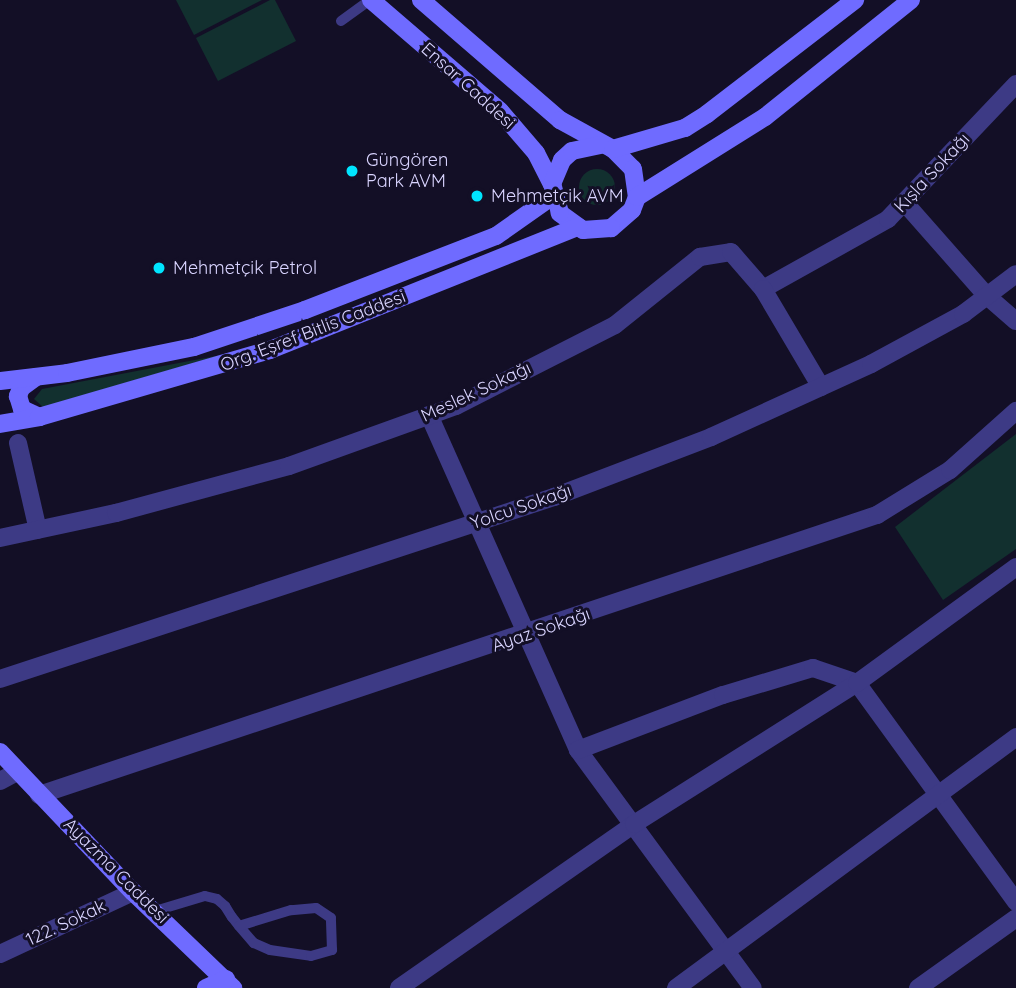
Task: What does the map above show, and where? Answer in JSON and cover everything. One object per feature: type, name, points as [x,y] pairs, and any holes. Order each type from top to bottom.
[{"type":"street","name":"Ensar Caddesi","points":[[370,0],[500,111],[536,153],[553,190]]},
{"type":"street","name":"Ensar Caddesi","points":[[421,0],[560,120],[607,147]]},
{"type":"street","name":"Org. Eşref Bitlis Caddesi","points":[[0,381],[194,347],[305,310],[496,236],[553,190],[562,160],[572,151],[607,147],[684,128],[707,114],[855,0]]},
{"type":"street","name":"Org. Eşref Bitlis Caddesi","points":[[0,424],[39,417],[270,350],[578,227],[611,229],[632,210],[637,197],[765,117],[911,0]]},
{"type":"street","name":"Kışla Sokağı","points":[[763,289],[888,219],[1016,84]]},
{"type":"street","points":[[607,147],[633,169],[637,197]]},
{"type":"street","points":[[553,190],[560,214],[578,227]]},
{"type":"street","points":[[904,202],[987,296],[1016,321]]},
{"type":"street","name":"Meslek Sokağı","points":[[0,538],[289,466],[429,415],[615,325],[700,257],[731,253],[763,289],[821,387]]},
{"type":"street","name":"Yolcu Sokağı","points":[[0,678],[476,523],[711,437],[894,352],[987,296],[1016,274]]},
{"type":"street","points":[[39,417],[22,409],[18,396],[28,380],[40,376]]},
{"type":"street","name":"Ayaz Sokağı","points":[[39,794],[529,634],[877,515],[950,470],[1016,411]]},
{"type":"street","points":[[429,415],[476,523],[529,634],[578,750],[753,988]]},
{"type":"street","points":[[18,443],[38,530]]},
{"type":"street","points":[[399,988],[634,824],[857,683],[1016,568]]},
{"type":"street","points":[[578,750],[723,695],[813,668],[857,683],[937,798],[1016,902]]},
{"type":"street","points":[[676,988],[937,798],[1016,737]]},
{"type":"street","name":"Ayazma Caddesi","points":[[0,751],[133,892],[230,984]]},
{"type":"street","points":[[0,781],[17,772]]},
{"type":"street","name":"122. Sokak","points":[[0,954],[133,892]]},
{"type":"street","points":[[918,988],[1016,918]]},
{"type":"street","points":[[206,988],[230,984]]},
{"type":"lane","points":[[341,21],[370,0]]},
{"type":"lane","points":[[155,911],[205,896],[217,899],[239,926],[254,943],[284,954],[311,956],[332,950],[331,918],[316,908],[291,909],[239,926]]},
{"type":"green space","points":[[176,0],[262,0],[194,35]]},
{"type":"green space","points":[[270,0],[275,0],[296,41],[218,81],[196,38]]},
{"type":"green space","points":[[597,169],[610,174],[615,187],[610,200],[597,205],[584,200],[579,187],[584,174]]},
{"type":"green space","points":[[221,355],[43,407],[34,399],[42,389]]},
{"type":"green space","points":[[1016,434],[1016,549],[943,600],[895,527]]},
{"type":"place","name":"Güngören Park AVM","points":[[352,171]]},
{"type":"place","name":"Mehmetçik AVM","points":[[477,196]]},
{"type":"place","name":"Mehmetçik Petrol","points":[[159,268]]}]
